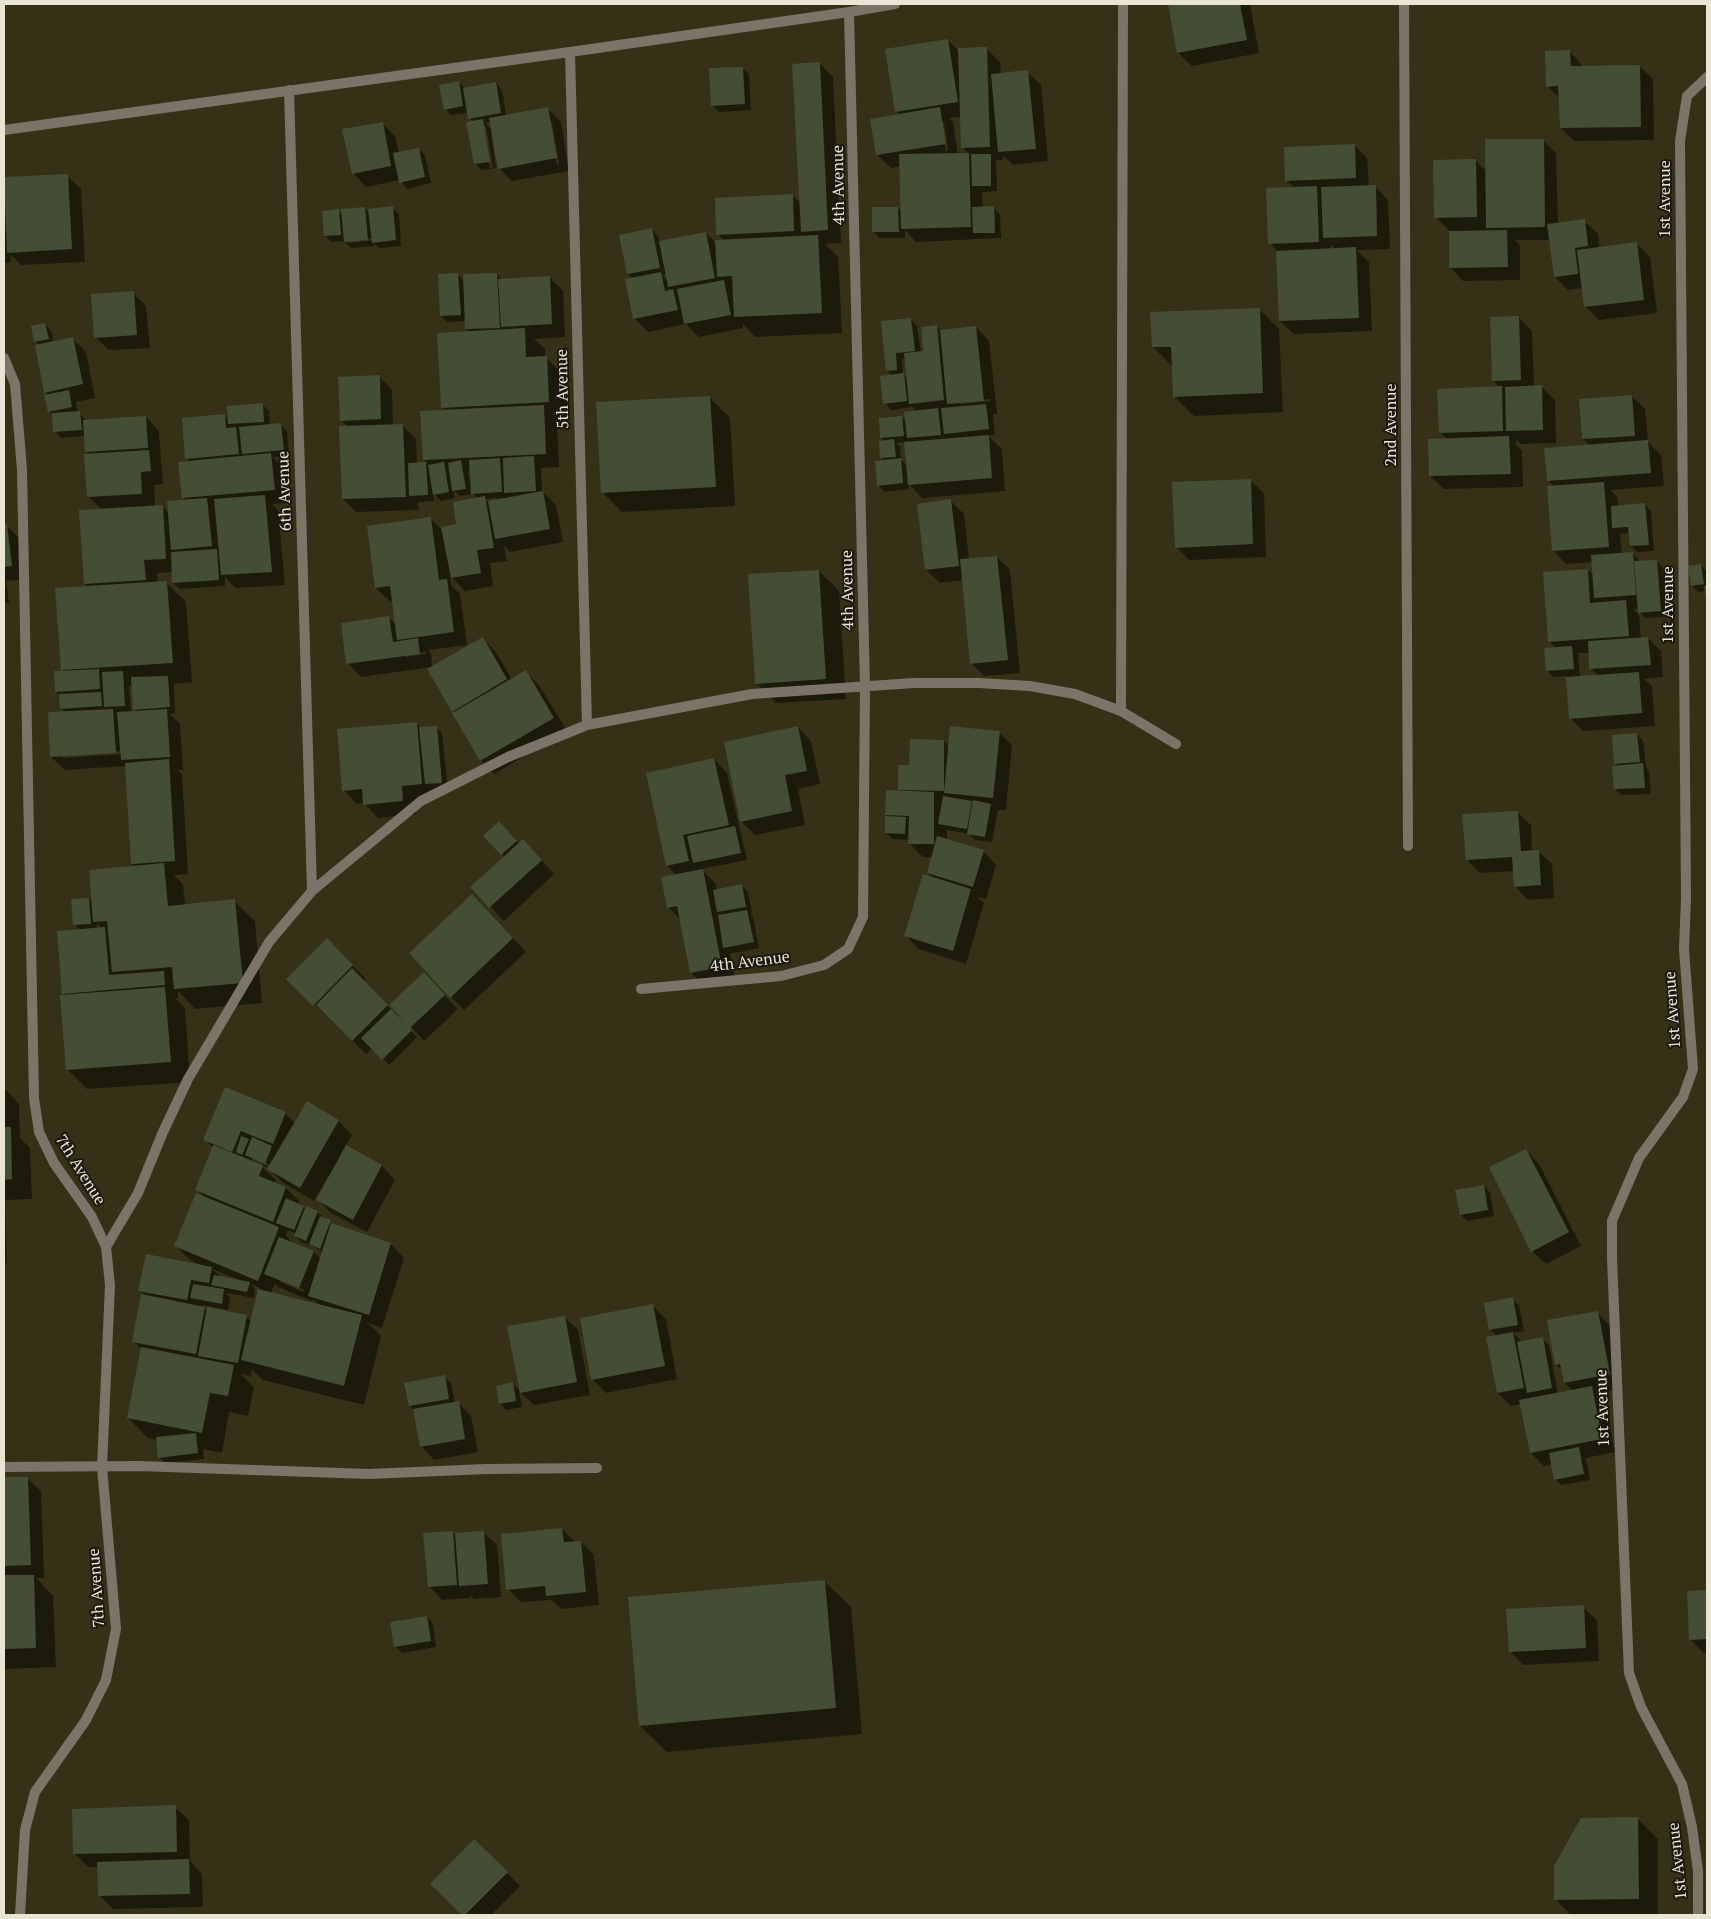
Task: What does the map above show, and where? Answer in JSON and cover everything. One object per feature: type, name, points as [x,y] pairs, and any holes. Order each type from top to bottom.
[{"type":"street","points":[[4,130],[570,52],[895,4]]},
{"type":"street","points":[[1121,711],[1123,4]]},
{"type":"street","name":"2nd Avenue","points":[[1404,4],[1408,846]]},
{"type":"street","name":"4th Avenue","points":[[640,989],[781,976],[824,965],[848,949],[863,917],[865,686],[849,12]]},
{"type":"street","name":"5th Avenue","points":[[570,52],[587,725]]},
{"type":"street","name":"1st Avenue","points":[[1698,1915],[1698,1871],[1692,1827],[1682,1784],[1641,1707],[1629,1672],[1612,1221],[1639,1158],[1683,1097],[1693,1069],[1684,949],[1686,898],[1680,141],[1687,96],[1707,77]]},
{"type":"street","name":"6th Avenue","points":[[289,90],[312,891]]},
{"type":"street","name":"7th Avenue","points":[[4,358],[15,384],[22,470],[34,1098],[39,1132],[46,1148],[54,1163],[92,1217],[106,1247],[110,1285],[102,1467],[116,1628],[106,1680],[86,1720],[35,1792],[25,1830],[20,1915]]},
{"type":"street","points":[[106,1247],[138,1193],[163,1132],[188,1079],[269,942],[312,891],[421,801],[508,757],[587,725],[752,694],[865,686],[978,683],[1030,686],[1075,694],[1121,711],[1176,744]]},
{"type":"street","points":[[4,1467],[138,1466],[369,1474],[486,1469],[597,1468]]},
{"type":"building","points":[[1168,4],[1240,4],[1247,40],[1177,53]]},
{"type":"building","points":[[948,39],[958,102],[895,112],[885,49]]},
{"type":"building","points":[[987,47],[990,147],[961,148],[958,48]]},
{"type":"building","points":[[1570,50],[1571,66],[1640,65],[1641,127],[1560,128],[1558,86],[1546,87],[1545,51]]},
{"type":"building","points":[[820,62],[828,230],[801,232],[792,64]]},
{"type":"building","points":[[743,67],[745,104],[711,106],[709,68]]},
{"type":"building","points":[[1028,70],[1036,149],[998,152],[991,74]]},
{"type":"building","points":[[459,81],[463,106],[444,110],[439,85]]},
{"type":"building","points":[[496,82],[501,113],[468,119],[463,88]]},
{"type":"building","points":[[548,107],[557,158],[498,169],[489,118]]},
{"type":"building","points":[[940,107],[946,144],[876,155],[870,119]]},
{"type":"building","points":[[483,119],[490,162],[474,164],[466,122]]},
{"type":"building","points":[[383,122],[391,166],[352,174],[342,129]]},
{"type":"building","points":[[1485,139],[1544,139],[1545,227],[1486,228]]},
{"type":"building","points":[[1355,144],[1356,178],[1285,181],[1284,147]]},
{"type":"building","points":[[419,148],[425,177],[399,183],[393,153]]},
{"type":"building","points":[[969,153],[971,227],[901,229],[899,154]]},
{"type":"building","points":[[971,154],[991,154],[991,186],[972,186]]},
{"type":"building","points":[[1476,159],[1477,217],[1434,218],[1433,160]]},
{"type":"building","points":[[68,174],[72,249],[7,253],[4,177]]},
{"type":"building","points":[[1376,185],[1377,236],[1323,238],[1321,187]]},
{"type":"building","points":[[1317,186],[1319,242],[1268,244],[1266,188]]},
{"type":"building","points":[[793,194],[794,231],[716,235],[715,198]]},
{"type":"building","points":[[393,206],[396,240],[372,243],[368,209]]},
{"type":"building","points":[[994,206],[995,233],[973,233],[972,207]]},
{"type":"building","points":[[365,207],[368,240],[344,242],[341,209]]},
{"type":"building","points":[[872,207],[898,207],[899,232],[872,232]]},
{"type":"building","points":[[339,209],[341,235],[324,236],[322,211]]},
{"type":"building","points":[[1585,219],[1588,246],[1575,248],[1578,274],[1554,277],[1547,224]]},
{"type":"building","points":[[652,228],[660,268],[627,274],[619,235]]},
{"type":"building","points":[[1507,230],[1508,267],[1449,268],[1449,231]]},
{"type":"building","points":[[706,232],[715,278],[668,287],[659,241]]},
{"type":"building","points":[[818,235],[822,313],[734,317],[732,276],[717,277],[715,240]]},
{"type":"building","points":[[1637,242],[1644,300],[1584,307],[1577,250]]},
{"type":"building","points":[[1356,247],[1359,318],[1279,321],[1276,251]]},
{"type":"building","points":[[661,272],[665,291],[673,289],[678,310],[633,319],[625,279]]},
{"type":"building","points":[[458,273],[461,315],[440,316],[438,274]]},
{"type":"building","points":[[497,273],[500,328],[465,329],[463,274]]},
{"type":"building","points":[[550,276],[552,324],[501,327],[498,279]]},
{"type":"building","points":[[724,280],[731,315],[684,324],[677,289]]},
{"type":"building","points":[[134,291],[137,335],[94,338],[91,294]]},
{"type":"building","points":[[1260,308],[1263,393],[1173,397],[1171,347],[1152,347],[1150,312]]},
{"type":"building","points":[[1519,316],[1521,380],[1492,381],[1490,317]]},
{"type":"building","points":[[911,318],[915,351],[896,353],[897,370],[886,371],[881,321]]},
{"type":"building","points":[[45,323],[49,339],[34,342],[31,326]]},
{"type":"building","points":[[937,325],[944,400],[909,404],[904,353],[923,351],[921,327]]},
{"type":"building","points":[[976,326],[984,401],[947,404],[940,330]]},
{"type":"building","points":[[525,328],[526,357],[547,356],[549,402],[441,408],[437,333]]},
{"type":"building","points":[[73,337],[83,384],[44,393],[35,345]]},
{"type":"building","points":[[904,373],[907,401],[883,404],[880,376]]},
{"type":"building","points":[[380,375],[381,419],[340,421],[338,377]]},
{"type":"building","points":[[1542,385],[1543,430],[1506,431],[1505,387]]},
{"type":"building","points":[[1502,386],[1503,431],[1439,433],[1437,389]]},
{"type":"building","points":[[69,390],[72,407],[48,412],[44,395]]},
{"type":"building","points":[[1632,395],[1635,436],[1582,439],[1579,399]]},
{"type":"building","points":[[710,396],[716,487],[601,493],[596,402]]},
{"type":"building","points":[[263,403],[264,422],[228,424],[227,406]]},
{"type":"building","points":[[986,404],[989,429],[944,434],[941,408]]},
{"type":"building","points":[[544,405],[546,454],[423,460],[420,411]]},
{"type":"building","points":[[938,408],[941,435],[907,438],[904,412]]},
{"type":"building","points":[[80,411],[82,430],[53,432],[52,413]]},
{"type":"building","points":[[225,414],[226,428],[236,427],[239,454],[185,459],[182,418]]},
{"type":"building","points":[[146,416],[148,448],[85,452],[83,420]]},
{"type":"building","points":[[902,416],[904,436],[880,438],[879,418]]},
{"type":"building","points":[[281,423],[284,450],[242,454],[239,427]]},
{"type":"building","points":[[403,424],[406,497],[342,499],[339,426]]},
{"type":"building","points":[[989,435],[992,478],[908,485],[904,442]]},
{"type":"building","points":[[1509,436],[1511,474],[1429,476],[1428,439]]},
{"type":"building","points":[[894,439],[896,457],[880,458],[879,441]]},
{"type":"building","points":[[1648,440],[1651,473],[1547,481],[1544,448]]},
{"type":"building","points":[[149,450],[151,471],[141,472],[142,494],[87,497],[84,454]]},
{"type":"building","points":[[271,453],[275,490],[182,498],[178,462]]},
{"type":"building","points":[[534,456],[536,491],[504,493],[503,458]]},
{"type":"building","points":[[500,458],[502,492],[471,494],[469,460]]},
{"type":"building","points":[[901,458],[903,483],[877,486],[875,461]]},
{"type":"building","points":[[461,460],[466,489],[452,491],[448,463]]},
{"type":"building","points":[[426,462],[428,495],[409,496],[408,463]]},
{"type":"building","points":[[444,462],[449,492],[433,495],[428,465]]},
{"type":"building","points":[[1251,479],[1253,544],[1175,548],[1172,482]]},
{"type":"building","points":[[1604,482],[1609,547],[1552,551],[1547,486]]},
{"type":"building","points":[[543,491],[550,529],[495,539],[488,501]]},
{"type":"building","points":[[265,495],[272,572],[221,575],[214,499]]},
{"type":"building","points":[[485,496],[494,548],[477,550],[481,573],[451,578],[441,527],[456,524],[453,502]]},
{"type":"building","points":[[207,498],[212,546],[171,550],[167,501]]},
{"type":"building","points":[[951,499],[959,566],[925,570],[917,504]]},
{"type":"building","points":[[1645,503],[1649,545],[1630,546],[1628,527],[1612,528],[1611,506]]},
{"type":"building","points":[[163,505],[166,559],[144,560],[146,580],[84,584],[79,510]]},
{"type":"building","points":[[431,517],[439,580],[447,579],[454,632],[397,640],[390,586],[375,588],[367,526]]},
{"type":"building","points":[[7,524],[12,566],[4,567],[4,525]]},
{"type":"building","points":[[217,549],[219,580],[172,583],[171,552]]},
{"type":"building","points":[[1633,552],[1636,595],[1594,598],[1591,555]]},
{"type":"building","points":[[997,556],[1008,660],[970,664],[960,559]]},
{"type":"building","points":[[1657,560],[1661,611],[1638,613],[1634,561]]},
{"type":"building","points":[[1701,564],[1704,584],[1691,586],[1688,566]]},
{"type":"building","points":[[1588,569],[1590,603],[1626,600],[1629,636],[1548,642],[1543,572]]},
{"type":"building","points":[[819,570],[826,679],[755,684],[748,574]]},
{"type":"building","points":[[167,581],[173,663],[61,670],[55,588]]},
{"type":"building","points":[[1704,586],[1707,586],[1707,598],[1706,598]]},
{"type":"building","points":[[389,616],[393,642],[418,638],[420,654],[346,664],[341,623]]},
{"type":"building","points":[[483,637],[507,679],[452,712],[427,669]]},
{"type":"building","points":[[1648,637],[1651,665],[1589,669],[1588,641]]},
{"type":"building","points":[[1572,646],[1574,669],[1546,671],[1544,648]]},
{"type":"building","points":[[99,669],[100,689],[55,692],[54,671]]},
{"type":"building","points":[[526,670],[554,718],[480,761],[452,713]]},
{"type":"building","points":[[123,671],[125,706],[104,707],[102,672]]},
{"type":"building","points":[[1639,672],[1642,713],[1569,719],[1566,677]]},
{"type":"building","points":[[168,676],[170,707],[133,710],[131,677]]},
{"type":"building","points":[[101,692],[102,706],[60,709],[59,694]]},
{"type":"building","points":[[113,709],[116,753],[50,757],[48,712]]},
{"type":"building","points":[[167,709],[170,757],[121,760],[117,712]]},
{"type":"building","points":[[417,722],[422,784],[402,786],[403,801],[363,805],[362,789],[342,791],[337,729]]},
{"type":"building","points":[[437,726],[442,783],[425,784],[419,727]]},
{"type":"building","points":[[798,726],[807,771],[785,775],[792,811],[740,822],[724,742]]},
{"type":"building","points":[[950,726],[1000,731],[993,798],[944,793]]},
{"type":"building","points":[[1637,733],[1640,762],[1614,764],[1612,735]]},
{"type":"building","points":[[910,739],[944,740],[944,791],[898,790],[898,765],[909,765]]},
{"type":"building","points":[[714,758],[729,825],[683,835],[689,861],[666,866],[646,773]]},
{"type":"building","points":[[169,759],[175,861],[131,864],[125,763]]},
{"type":"building","points":[[1643,763],[1645,788],[1614,789],[1612,766]]},
{"type":"building","points":[[886,790],[934,792],[934,844],[908,844],[909,816],[885,815]]},
{"type":"building","points":[[943,796],[972,801],[967,829],[938,824]]},
{"type":"building","points":[[973,800],[991,804],[985,837],[967,834]]},
{"type":"building","points":[[1518,811],[1521,851],[1539,850],[1541,885],[1514,887],[1512,857],[1466,860],[1462,814]]},
{"type":"building","points":[[885,816],[906,817],[905,834],[885,833]]},
{"type":"building","points":[[499,821],[517,841],[501,855],[483,836]]},
{"type":"building","points":[[735,826],[741,853],[693,863],[687,836]]},
{"type":"building","points":[[937,836],[984,850],[973,887],[927,873]]},
{"type":"building","points":[[523,839],[542,860],[489,908],[470,887]]},
{"type":"building","points":[[164,863],[168,906],[235,899],[243,983],[174,989],[172,967],[112,972],[107,921],[93,922],[89,870]]},
{"type":"building","points":[[703,869],[722,967],[690,973],[677,906],[667,908],[661,877]]},
{"type":"building","points":[[923,874],[971,889],[953,951],[904,936]]},
{"type":"building","points":[[742,884],[746,907],[717,912],[713,890]]},
{"type":"building","points":[[472,894],[513,938],[450,998],[409,953]]},
{"type":"building","points":[[89,898],[91,924],[73,925],[71,899]]},
{"type":"building","points":[[747,910],[754,942],[723,948],[718,915]]},
{"type":"building","points":[[105,927],[109,975],[164,971],[165,985],[62,994],[57,931]]},
{"type":"building","points":[[327,938],[353,965],[313,1006],[286,979]]},
{"type":"building","points":[[352,968],[388,1005],[352,1041],[316,1005]]},
{"type":"building","points":[[424,972],[445,995],[410,1028],[412,1030],[382,1060],[361,1038],[391,1009],[404,1021],[389,1005]]},
{"type":"building","points":[[165,987],[171,1062],[66,1070],[60,995]]},
{"type":"building","points":[[225,1087],[286,1112],[273,1144],[241,1131],[232,1152],[203,1140]]},
{"type":"building","points":[[307,1101],[339,1120],[300,1188],[267,1169]]},
{"type":"building","points":[[4,1127],[11,1127],[12,1179],[4,1180]]},
{"type":"building","points":[[241,1136],[249,1139],[242,1155],[236,1152]]},
{"type":"building","points":[[252,1137],[272,1146],[265,1164],[245,1155]]},
{"type":"building","points":[[213,1145],[263,1165],[259,1176],[286,1187],[273,1222],[195,1190]]},
{"type":"building","points":[[346,1145],[382,1165],[353,1220],[316,1200]]},
{"type":"building","points":[[1526,1149],[1569,1232],[1531,1252],[1489,1167]]},
{"type":"building","points":[[1484,1185],[1488,1210],[1460,1215],[1455,1190]]},
{"type":"building","points":[[196,1193],[279,1227],[258,1281],[174,1246]]},
{"type":"building","points":[[286,1198],[304,1206],[294,1230],[276,1223]]},
{"type":"building","points":[[306,1206],[318,1211],[306,1241],[294,1236]]},
{"type":"building","points":[[320,1216],[331,1220],[320,1249],[309,1244]]},
{"type":"building","points":[[331,1223],[391,1243],[369,1315],[308,1296]]},
{"type":"building","points":[[279,1237],[314,1251],[299,1288],[264,1274]]},
{"type":"building","points":[[146,1254],[212,1267],[209,1283],[191,1280],[187,1300],[138,1291]]},
{"type":"building","points":[[214,1275],[250,1282],[247,1292],[211,1285]]},
{"type":"building","points":[[193,1284],[224,1289],[222,1304],[190,1298]]},
{"type":"building","points":[[258,1289],[362,1315],[344,1386],[241,1360]]},
{"type":"building","points":[[141,1294],[205,1307],[196,1354],[132,1342]]},
{"type":"building","points":[[1513,1297],[1518,1325],[1489,1330],[1484,1303]]},
{"type":"building","points":[[653,1304],[665,1366],[591,1380],[580,1318]]},
{"type":"building","points":[[207,1307],[247,1315],[238,1363],[198,1356]]},
{"type":"building","points":[[1598,1311],[1610,1374],[1564,1383],[1560,1364],[1555,1365],[1547,1320]]},
{"type":"building","points":[[565,1316],[577,1382],[520,1393],[507,1326]]},
{"type":"building","points":[[1513,1332],[1524,1388],[1497,1393],[1486,1337]]},
{"type":"building","points":[[1543,1337],[1552,1388],[1527,1393],[1517,1342]]},
{"type":"building","points":[[141,1347],[234,1365],[228,1396],[210,1393],[202,1433],[127,1418]]},
{"type":"building","points":[[445,1375],[449,1399],[409,1406],[404,1383]]},
{"type":"building","points":[[513,1382],[516,1401],[499,1404],[496,1386]]},
{"type":"building","points":[[1592,1386],[1602,1439],[1530,1453],[1519,1400]]},
{"type":"building","points":[[459,1401],[465,1439],[420,1447],[413,1409]]},
{"type":"building","points":[[196,1433],[198,1453],[158,1458],[156,1437]]},
{"type":"building","points":[[1579,1447],[1584,1474],[1554,1480],[1549,1453]]},
{"type":"building","points":[[4,1477],[28,1477],[31,1565],[4,1566]]},
{"type":"building","points":[[562,1528],[564,1542],[581,1541],[586,1592],[546,1596],[545,1586],[506,1590],[501,1534]]},
{"type":"building","points":[[453,1531],[457,1585],[428,1587],[423,1533]]},
{"type":"building","points":[[484,1531],[488,1584],[459,1586],[455,1533]]},
{"type":"building","points":[[4,1575],[34,1575],[36,1648],[4,1649]]},
{"type":"building","points":[[825,1580],[836,1708],[639,1726],[628,1597]]},
{"type":"building","points":[[1707,1590],[1707,1639],[1689,1640],[1687,1591]]},
{"type":"building","points":[[1584,1605],[1586,1648],[1509,1652],[1506,1609]]},
{"type":"building","points":[[427,1616],[431,1641],[394,1647],[390,1622]]},
{"type":"building","points":[[176,1805],[177,1852],[73,1854],[72,1809]]},
{"type":"building","points":[[1638,1817],[1639,1899],[1554,1900],[1554,1866],[1581,1818]]},
{"type":"building","points":[[474,1839],[508,1872],[465,1915],[462,1915],[430,1884]]},
{"type":"building","points":[[189,1859],[190,1894],[98,1896],[97,1862]]}]
